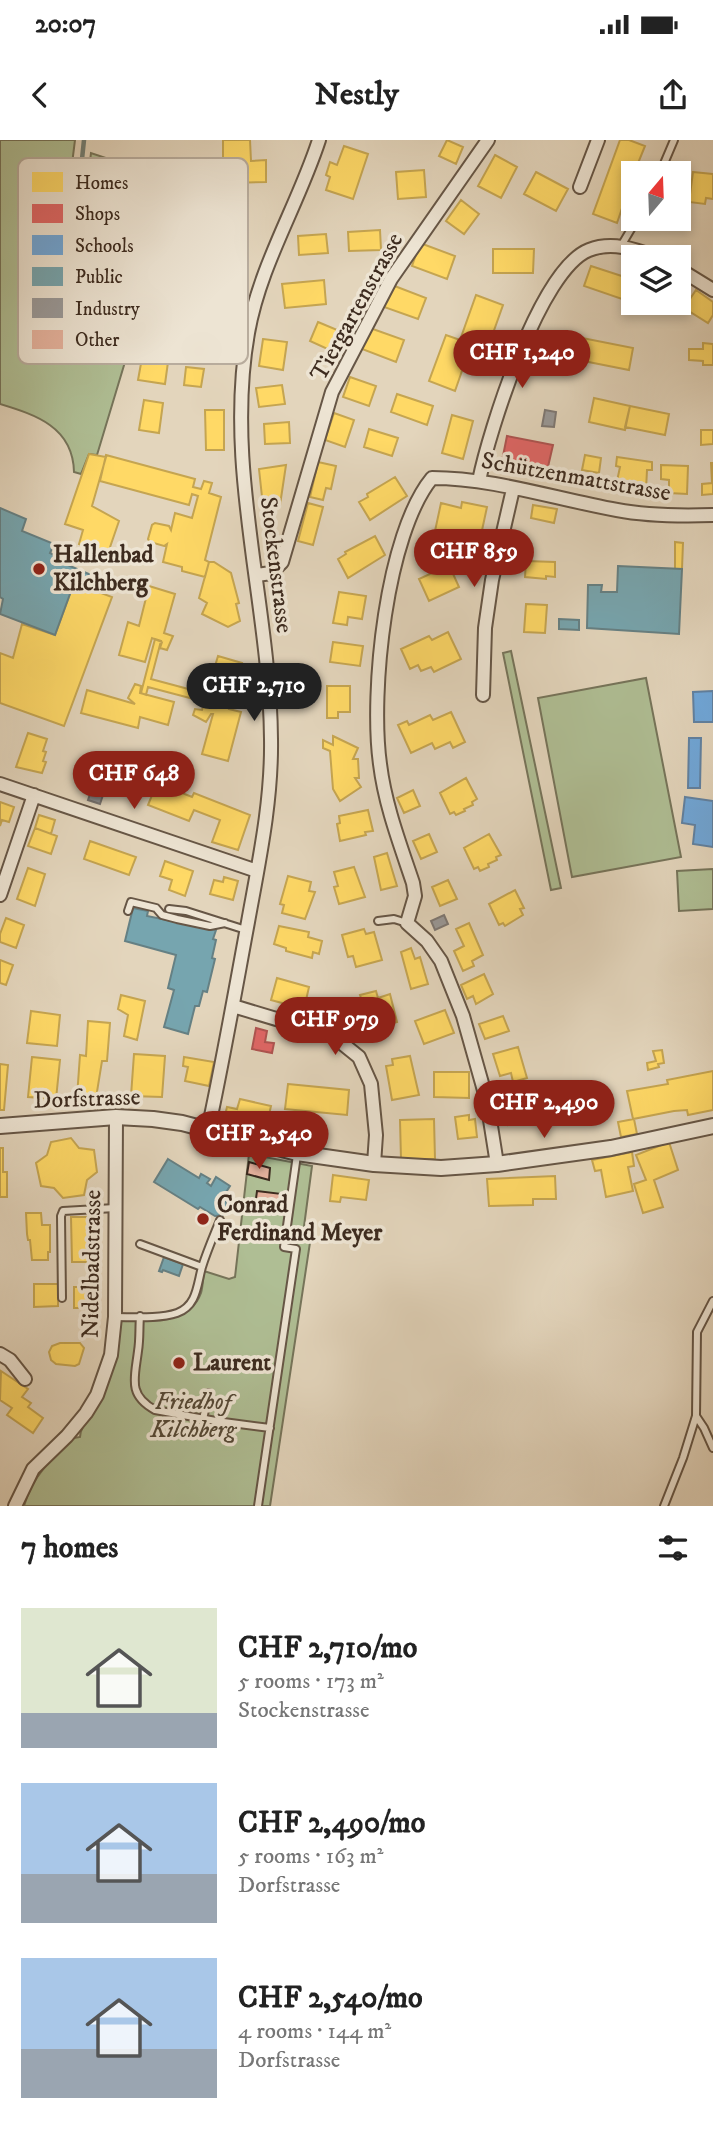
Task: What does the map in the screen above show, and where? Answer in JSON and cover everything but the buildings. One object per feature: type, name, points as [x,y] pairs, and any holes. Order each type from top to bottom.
[{"type":"street","name":"Stockenstrasse","points":[[248,329],[254,301],[320,140]]},
{"type":"street","name":"Tiergartenstrasse","points":[[257,575],[271,573],[282,562],[332,393],[360,335],[391,279],[488,140]]},
{"type":"street","points":[[580,187],[598,140]]},
{"type":"street","points":[[479,481],[485,448],[504,391],[549,293],[570,263],[586,250],[621,246]]},
{"type":"street","points":[[691,276],[713,290]]},
{"type":"street","name":"Stockenstrasse","points":[[208,1130],[233,1006],[270,783],[270,695],[257,575],[245,497],[242,423],[244,364]]},
{"type":"street","name":"Schützenmattstrasse","points":[[407,923],[415,896],[388,806],[380,764],[377,680],[387,607],[400,551],[415,504],[432,478],[479,481],[618,510],[687,516],[713,515]]},
{"type":"street","points":[[483,695],[485,628],[492,580],[513,489]]},
{"type":"street","points":[[0,784],[257,871]]},
{"type":"street","points":[[0,895],[34,795]]},
{"type":"street","points":[[407,923],[427,941],[441,961],[463,1016],[487,1101],[497,1164]]},
{"type":"street","points":[[233,1006],[333,1036],[359,1056],[371,1084],[376,1135],[374,1164]]},
{"type":"street","name":"Dorfstrasse","points":[[0,1126],[116,1117],[167,1121],[297,1153],[374,1164],[441,1168],[497,1164],[611,1148],[713,1126]]},
{"type":"street","name":"Nidelbadstrasse","points":[[15,1506],[33,1469],[67,1436],[97,1395],[111,1355],[115,1317],[116,1117]]},
{"type":"street","points":[[0,1353],[10,1360],[25,1379]]},
{"type":"lane","points":[[665,161],[674,140]]},
{"type":"lane","points":[[156,908],[159,898]]},
{"type":"lane","points":[[128,911],[131,902],[156,908],[162,915],[177,919],[210,926],[225,923]]},
{"type":"lane","points":[[169,909],[186,911],[246,930]]},
{"type":"lane","points":[[378,921],[394,919],[407,923]]},
{"type":"lane","points":[[258,1506],[296,1249],[284,1247],[297,1153]]},
{"type":"lane","points":[[62,1298],[63,1211],[115,1208]]},
{"type":"lane","points":[[115,1317],[167,1315],[179,1312],[190,1304],[197,1292],[202,1267],[220,1220]]},
{"type":"lane","points":[[139,1244],[202,1267]]},
{"type":"lane","points":[[664,1506],[696,1416],[697,1332],[713,1301]]},
{"type":"lane","points":[[140,1316],[139,1348],[134,1376],[135,1390],[140,1398],[155,1410],[270,1428]]},
{"type":"lane","points":[[203,1419],[209,1393]]},
{"type":"lane","points":[[696,1416],[713,1448]]},
{"type":"green space","points":[[0,140],[75,140],[73,158],[18,158],[18,364],[124,364],[97,455],[89,454],[81,474],[74,472],[72,457],[60,434],[39,418],[0,404]]},
{"type":"green space","points":[[91,153],[106,158],[90,158]]},
{"type":"green space","points":[[511,651],[561,888],[551,890],[503,653]]},
{"type":"green space","points":[[646,678],[681,857],[572,877],[538,698]]},
{"type":"green space","points":[[713,869],[713,909],[679,911],[677,871]]},
{"type":"green space","name":"Friedhof Kilchberg","points":[[249,1154],[312,1166],[303,1234],[311,1236],[270,1506],[24,1506],[38,1477],[66,1445],[74,1438],[80,1437],[84,1425],[102,1398],[113,1366],[121,1321],[167,1319],[187,1311],[201,1293],[204,1271],[229,1279],[235,1277]]},
{"type":"waterway","points":[[82,158],[84,140]]},
{"type":"place","name":"Hallenbad Kilchberg","points":[[39,569]]},
{"type":"place","name":"Conrad Ferdinand Meyer","points":[[203,1219]]},
{"type":"place","name":"Laurent","points":[[179,1363]]}]
